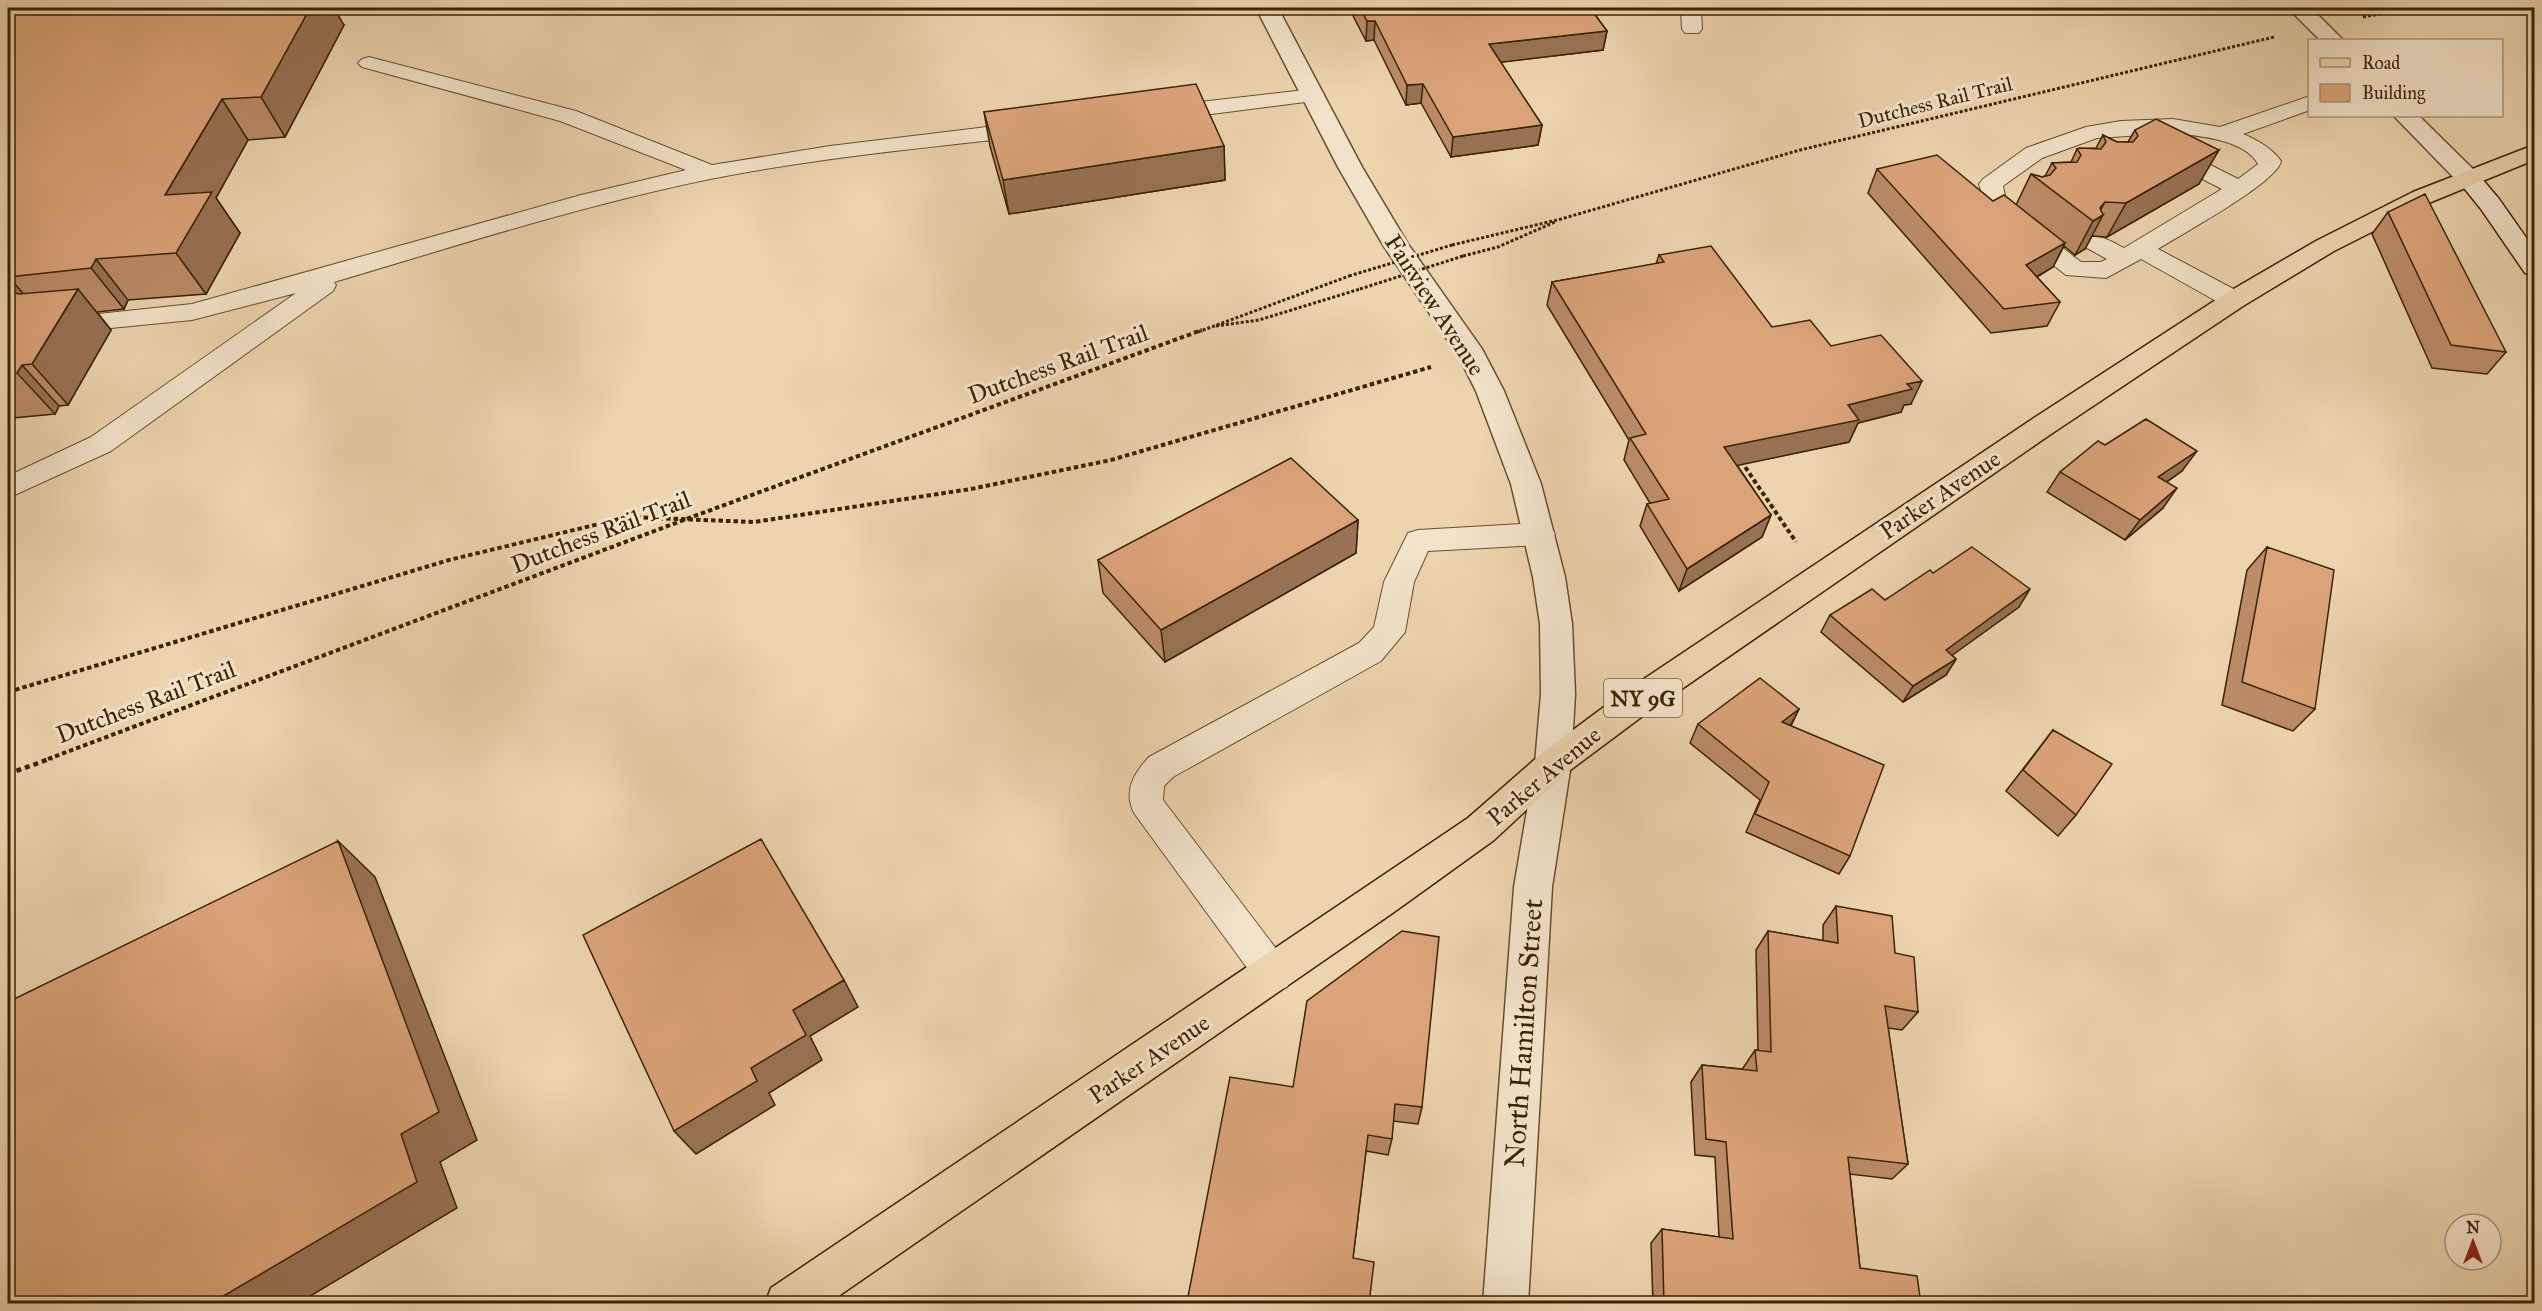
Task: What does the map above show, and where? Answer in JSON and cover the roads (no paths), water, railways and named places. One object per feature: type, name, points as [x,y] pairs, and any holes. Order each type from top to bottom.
[{"type":"main road","name":"Parker Avenue","points":[[787,1304],[1274,975],[1481,829],[1553,764],[1641,699],[1955,484],[2234,300],[2372,220],[2468,178],[2535,152]]},
{"type":"street","name":"Fairview Avenue","points":[[1267,8],[1374,208],[1472,355],[1507,432],[1540,534],[1556,624],[1558,694],[1553,764]]},
{"type":"street","points":[[2299,8],[2325,34]]},
{"type":"street","points":[[2407,117],[2468,178],[2490,204],[2535,267]]},
{"type":"street","name":"North Hamilton Street","points":[[1505,1304],[1530,920],[1553,764]]},
{"type":"lane","points":[[1691,8],[1692,29]]},
{"type":"lane","points":[[369,63],[568,116],[710,172]]},
{"type":"lane","points":[[1139,116],[1313,95]]},
{"type":"lane","points":[[2225,133],[2308,103]]},
{"type":"lane","points":[[2173,126],[2225,133],[2270,161],[2269,167],[2239,189],[2106,270],[2075,270],[1996,208],[1991,184],[2022,174],[2049,153],[2094,132],[2121,128],[2173,126]]},
{"type":"lane","points":[[55,325],[192,312],[338,274],[580,203],[710,172],[813,155],[1046,127]]},
{"type":"lane","points":[[2121,128],[2239,189]]},
{"type":"lane","points":[[2049,153],[2088,158]]},
{"type":"lane","points":[[1991,184],[2025,202]]},
{"type":"lane","points":[[2169,201],[2195,216]]},
{"type":"lane","points":[[2144,215],[2171,230]]},
{"type":"lane","points":[[2121,229],[2138,251]]},
{"type":"lane","points":[[2096,243],[2138,251],[2234,300]]},
{"type":"lane","points":[[8,488],[101,444],[338,274]]},
{"type":"lane","points":[[1274,975],[1146,803],[1148,781],[1161,767],[1370,652],[1389,632],[1399,582],[1418,541],[1540,534]]}]
